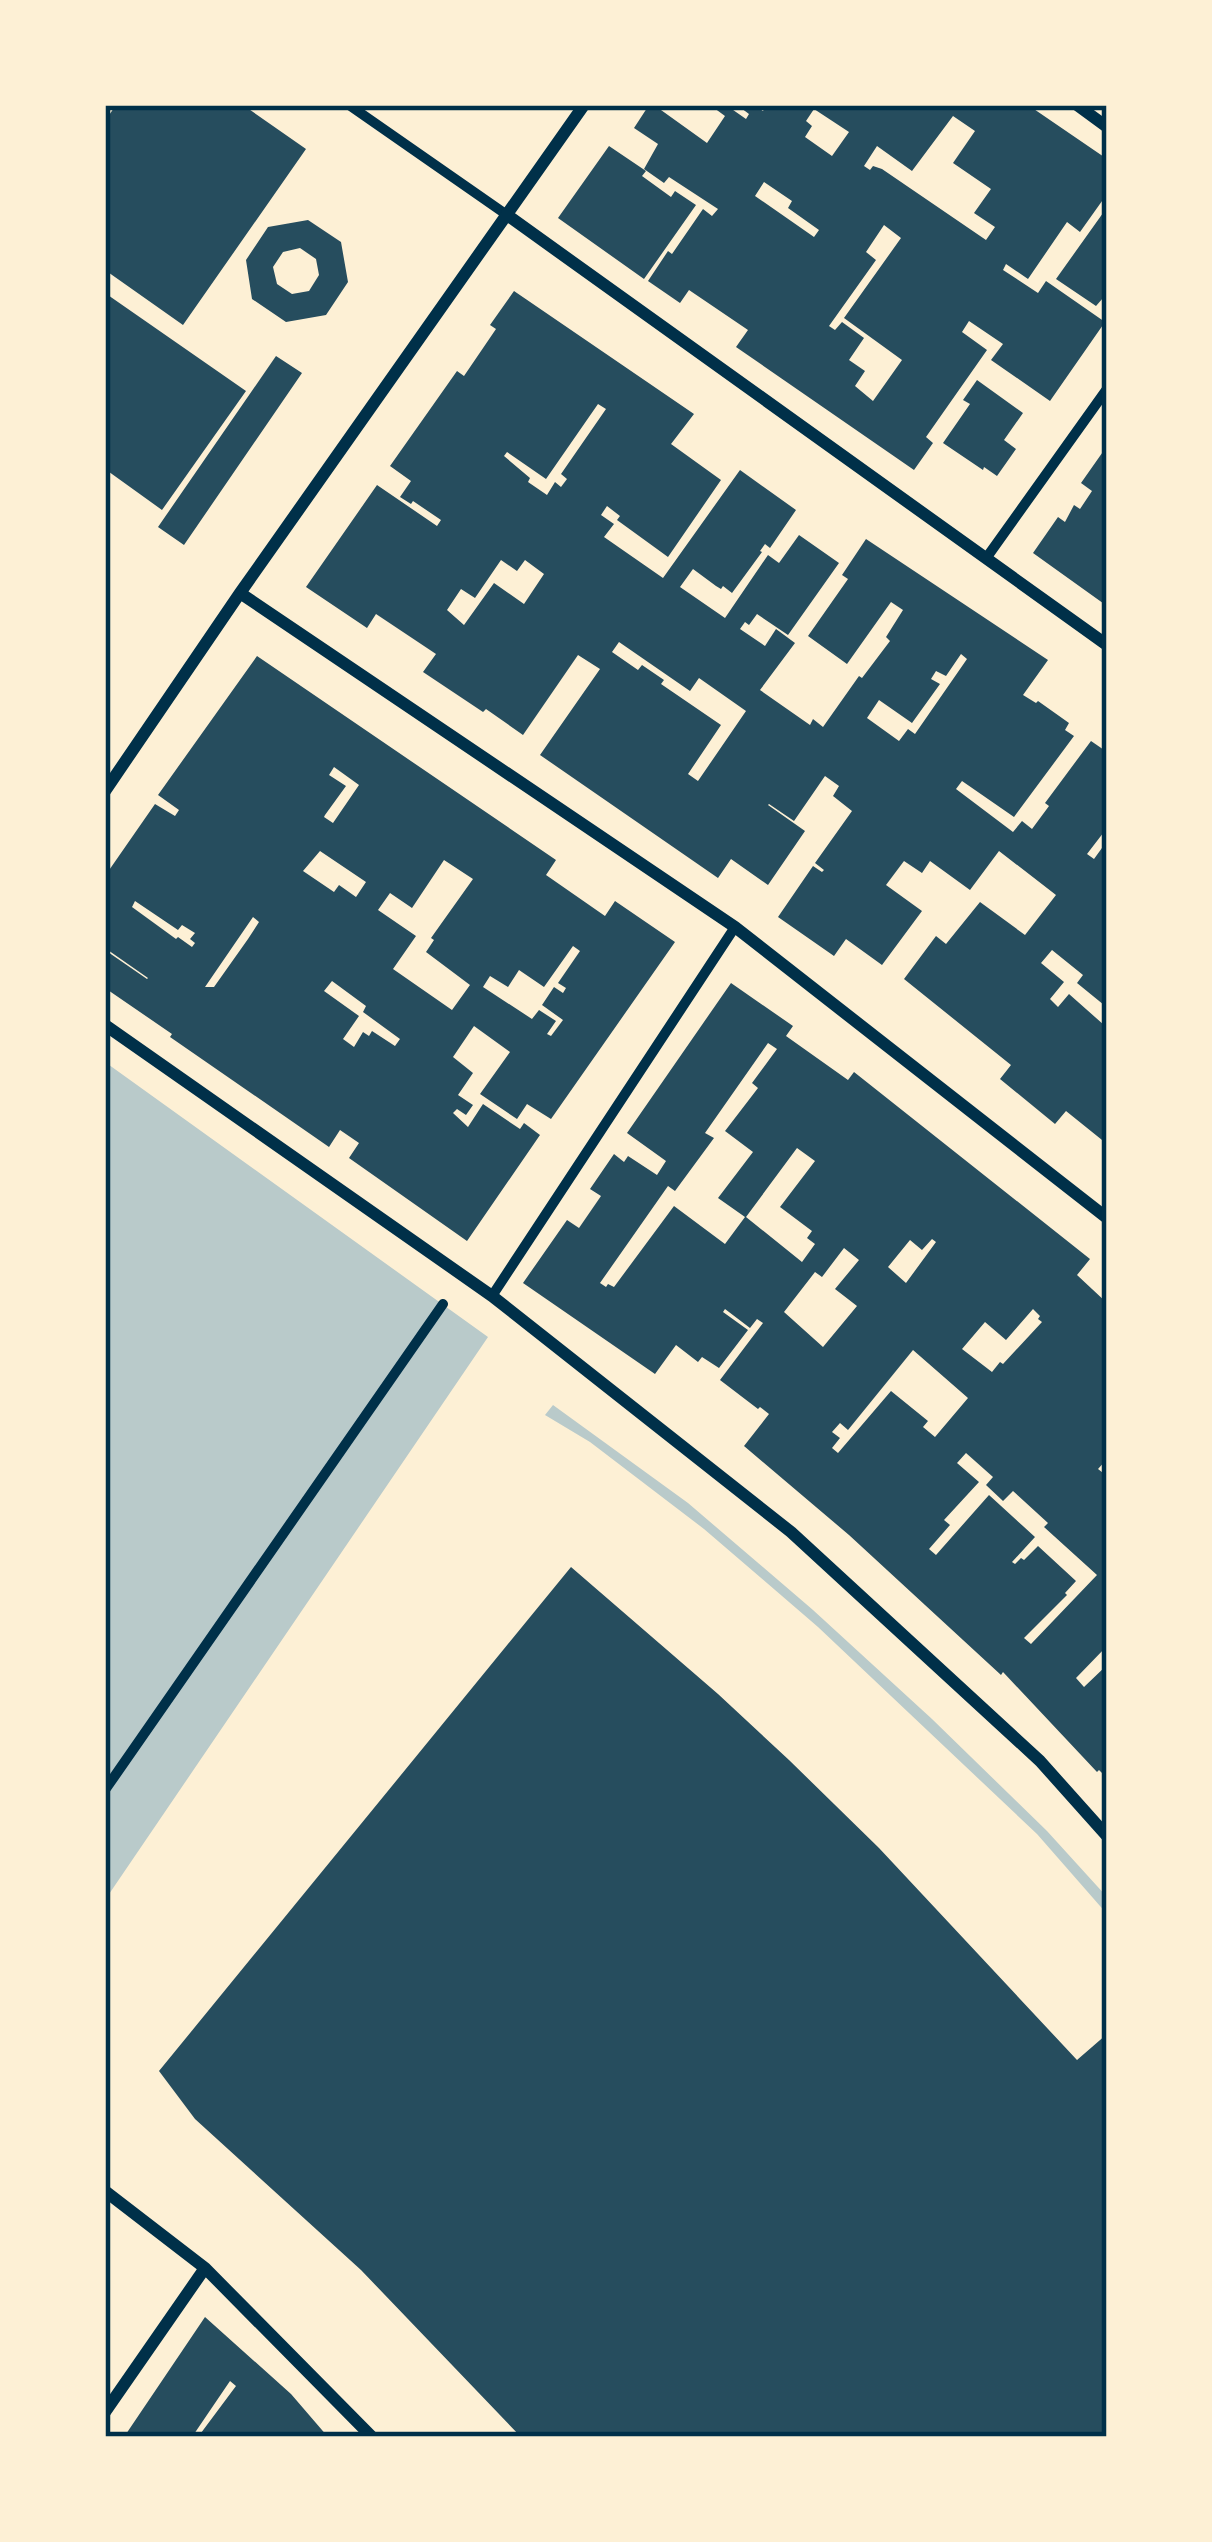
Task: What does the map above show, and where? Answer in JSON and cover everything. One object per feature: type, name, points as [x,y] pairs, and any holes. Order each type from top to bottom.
[{"type":"street","points":[[349,105],[1107,645]]},
{"type":"street","points":[[105,791],[584,105]]},
{"type":"street","points":[[1077,105],[1107,127]]},
{"type":"street","points":[[987,557],[1107,389]]},
{"type":"street","points":[[240,593],[735,927],[1107,1218]]},
{"type":"street","points":[[492,1296],[735,927]]},
{"type":"street","points":[[105,1025],[492,1296],[791,1532],[1040,1761],[1107,1836]]},
{"type":"street","points":[[105,1790],[443,1304]]},
{"type":"street","points":[[105,2191],[206,2268],[372,2437]]},
{"type":"street","points":[[105,2413],[206,2268]]},
{"type":"shaded area","points":[[105,1062],[488,1337],[105,1900]]},
{"type":"shaded area","points":[[553,1405],[688,1503],[932,1719],[1107,1897],[1107,1914],[1037,1834],[818,1627],[704,1529],[590,1442],[545,1415]]},
{"type":"building","points":[[116,105],[243,105],[306,149],[183,325],[105,270],[105,121]]},
{"type":"building","points":[[649,105],[707,143],[725,116],[710,105],[726,105],[746,119],[749,114],[737,105],[758,105],[763,111],[766,105],[1028,105],[1107,159],[1107,194],[1080,232],[1067,222],[1028,279],[1006,264],[1003,270],[1038,293],[1046,281],[1105,322],[1050,401],[991,360],[1003,344],[969,321],[962,332],[987,350],[926,437],[933,443],[914,470],[736,347],[748,330],[689,290],[680,303],[648,281],[703,209],[712,216],[718,209],[669,177],[664,183],[644,169],[658,144],[634,128]],"holes":[[[814,109],[849,132],[832,156],[805,137],[812,126],[806,121]],[[953,116],[975,131],[953,163],[991,189],[974,213],[995,227],[986,240],[882,169],[864,166],[877,146],[912,171]],[[764,182],[792,201],[788,208],[819,230],[814,237],[755,196]],[[884,225],[901,238],[844,318],[902,360],[873,401],[855,386],[865,371],[849,360],[864,338],[842,322],[835,330],[829,326],[876,260],[866,252]]]},
{"type":"building","points":[[609,146],[646,171],[642,176],[671,197],[675,191],[696,205],[644,279],[558,218]]},
{"type":"building","points":[[1103,213],[1107,215],[1107,301],[1103,298],[1096,306],[1056,279]]},
{"type":"building","points":[[308,220],[341,242],[348,282],[326,315],[286,322],[252,299],[246,260],[268,227]],"holes":[[[300,248],[316,259],[319,275],[309,291],[292,294],[277,284],[273,267],[283,252]]]},
{"type":"building","points":[[514,291],[694,414],[671,444],[721,480],[668,557],[617,520],[620,516],[607,506],[601,515],[614,524],[604,537],[663,578],[740,470],[796,510],[770,548],[765,544],[732,593],[693,569],[680,587],[725,618],[768,555],[779,563],[799,535],[839,563],[788,635],[757,614],[740,629],[765,646],[776,629],[795,643],[760,690],[810,725],[813,719],[823,727],[890,641],[886,637],[903,610],[891,602],[847,664],[808,636],[848,579],[842,575],[866,539],[1048,660],[1023,695],[1069,723],[1065,730],[1074,736],[1014,817],[962,781],[956,789],[1013,832],[1022,821],[1032,829],[1049,806],[1045,803],[1091,741],[1107,752],[1107,828],[1087,854],[1094,859],[1107,841],[1107,1002],[1104,1005],[1077,983],[1083,975],[1052,950],[1041,963],[1064,982],[1050,999],[1058,1007],[1069,994],[1104,1025],[1107,1021],[1107,1144],[1066,1111],[1055,1124],[1000,1079],[1011,1065],[904,979],[936,936],[946,944],[980,902],[1025,935],[1056,895],[999,851],[970,890],[930,861],[922,873],[904,861],[886,885],[922,911],[882,965],[846,939],[834,956],[778,917],[813,866],[824,870],[815,863],[852,811],[833,796],[839,786],[825,776],[794,821],[768,805],[805,831],[768,885],[731,859],[718,878],[540,755],[600,669],[578,655],[523,735],[423,672],[436,654],[376,614],[367,628],[306,587],[377,485],[437,526],[441,520],[400,497],[411,481],[390,466],[457,371],[464,376],[496,329],[490,325]],"holes":[[[598,404],[606,409],[561,474],[567,479],[561,487],[555,482],[547,495],[504,456],[507,452],[546,479]],[[501,560],[517,571],[525,560],[544,574],[524,604],[494,583],[464,625],[447,610],[461,589],[475,598]],[[619,642],[690,691],[699,678],[746,711],[698,781],[688,774],[721,725],[661,684],[664,680],[642,665],[638,670],[612,652]],[[961,654],[967,659],[915,734],[908,729],[899,741],[867,718],[879,700],[912,723],[940,684],[931,679],[936,671],[946,676]]]},
{"type":"building","points":[[105,293],[246,391],[162,510],[105,469]]},
{"type":"building","points":[[276,356],[302,373],[184,545],[158,527]]},
{"type":"building","points":[[977,380],[1023,413],[1004,440],[1016,449],[997,476],[943,443],[970,404],[963,400]]},
{"type":"building","points":[[1107,446],[1107,606],[1033,553],[1058,517],[1065,522],[1074,505],[1080,509],[1092,491],[1081,483]]},
{"type":"building","points":[[257,656],[556,860],[546,875],[605,916],[615,901],[675,942],[551,1119],[527,1104],[517,1119],[480,1094],[510,1052],[474,1026],[453,1057],[473,1073],[458,1095],[473,1105],[466,1115],[457,1109],[453,1113],[468,1127],[483,1104],[520,1129],[524,1123],[540,1135],[467,1241],[349,1158],[359,1143],[340,1130],[329,1147],[105,988],[105,950],[148,978],[105,948],[105,876],[155,804],[175,816],[179,810],[158,795]],"holes":[[[334,767],[359,785],[333,823],[324,817],[346,786],[329,775]],[[320,851],[366,882],[356,897],[339,885],[334,892],[303,871]],[[444,860],[473,879],[426,952],[470,985],[452,1010],[393,969],[416,936],[378,910],[390,893],[412,908]],[[135,901],[178,930],[182,925],[195,933],[190,939],[195,943],[192,947],[132,907]],[[253,917],[259,922],[214,987],[205,987]],[[573,946],[580,951],[558,983],[566,988],[563,993],[554,987],[542,1005],[563,1020],[551,1036],[547,1034],[556,1021],[539,1010],[532,1019],[483,987],[490,976],[508,987],[519,970],[544,987]],[[332,981],[400,1039],[395,1046],[372,1031],[369,1036],[363,1032],[354,1047],[343,1039],[359,1016],[324,991]]]},
{"type":"building","points":[[731,983],[793,1026],[786,1036],[848,1080],[854,1072],[1090,1259],[1077,1275],[1107,1303],[1107,1459],[1098,1469],[1107,1476],[1107,1646],[1076,1678],[1084,1687],[1107,1665],[1107,1778],[1003,1672],[1001,1675],[744,1446],[769,1414],[720,1380],[763,1323],[757,1319],[750,1328],[725,1309],[748,1330],[719,1368],[702,1357],[698,1362],[676,1345],[655,1374],[523,1283],[567,1220],[579,1228],[601,1196],[590,1189],[614,1154],[624,1162],[628,1156],[657,1175],[666,1161],[627,1133]],"holes":[[[768,1043],[777,1049],[752,1083],[758,1088],[725,1131],[753,1152],[718,1198],[745,1217],[725,1244],[674,1206],[614,1287],[600,1283],[668,1186],[675,1191],[714,1138],[705,1133]],[[797,1148],[815,1161],[780,1207],[812,1231],[807,1238],[815,1244],[802,1262],[746,1217]],[[932,1239],[936,1242],[906,1283],[888,1267],[910,1240],[922,1250]],[[844,1248],[859,1260],[835,1289],[857,1306],[823,1347],[784,1312],[815,1272],[822,1277]],[[1033,1309],[1042,1322],[992,1372],[962,1349],[985,1322],[1006,1340]],[[913,1350],[968,1398],[935,1437],[923,1427],[928,1421],[891,1391],[838,1453],[832,1448],[840,1438],[832,1432],[840,1423],[848,1430]],[[966,1453],[993,1477],[986,1485],[1003,1501],[1013,1491],[1097,1575],[1031,1644],[1024,1638],[1076,1581],[1038,1546],[1024,1560],[1012,1562],[1035,1537],[989,1495],[936,1555],[929,1549],[950,1525],[944,1520],[979,1482],[957,1463]]]},
{"type":"building","points":[[571,1567],[789,1760],[879,1848],[1077,2060],[1107,2034],[1107,2437],[521,2437],[361,2270],[195,2119],[159,2071]]},
{"type":"building","points":[[205,2317],[291,2394],[328,2437],[198,2437],[236,2386],[230,2381],[192,2437],[124,2437]]}]
